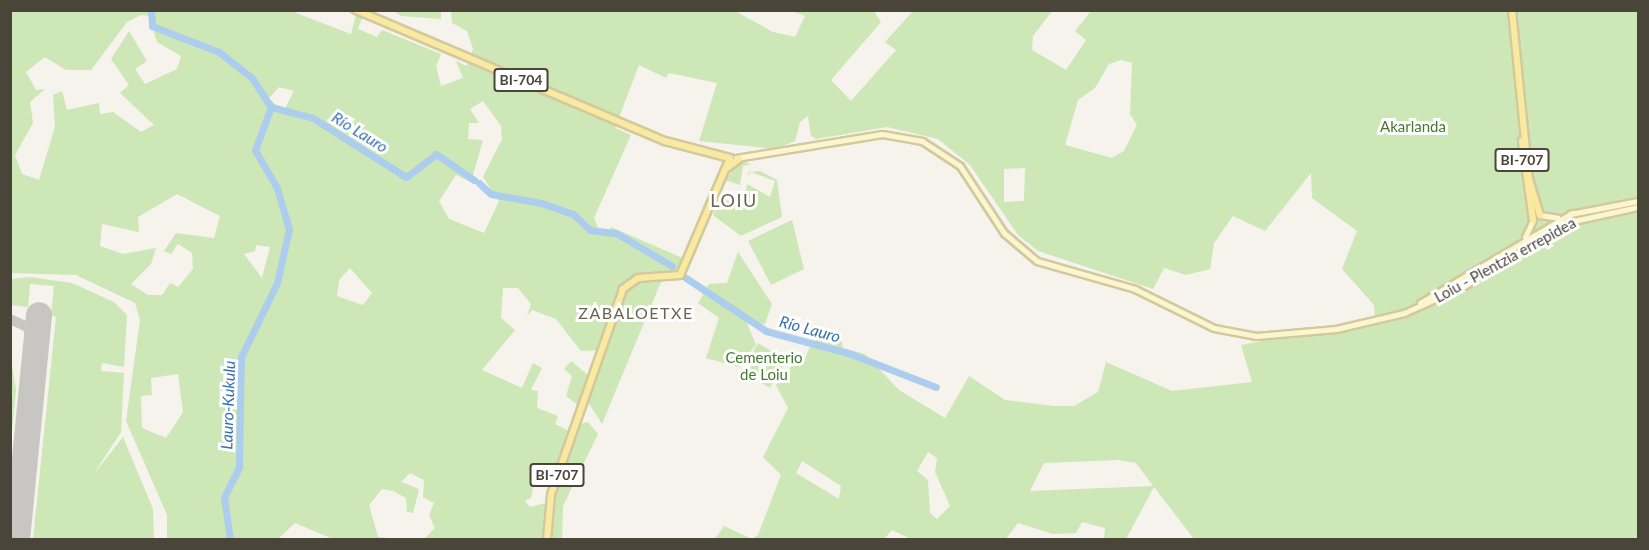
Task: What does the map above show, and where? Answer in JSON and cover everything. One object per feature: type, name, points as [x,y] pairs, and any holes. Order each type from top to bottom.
[{"type":"main road","name":"BI-704","points":[[356,10],[686,148],[730,158]]},
{"type":"main road","name":"BI-707","points":[[1512,10],[1523,99],[1529,179],[1540,215]]},
{"type":"main road","name":"BI-707","points":[[1523,99],[1522,158],[1533,220]]},
{"type":"main road","points":[[730,158],[739,159],[897,134],[932,145],[955,161],[1004,233],[1037,261],[1135,289],[1214,326],[1231,331],[1296,331],[1390,314],[1432,297],[1515,245],[1572,213]]},
{"type":"main road","points":[[710,155],[725,170],[739,159]]},
{"type":"main road","name":"BI-707","points":[[547,540],[551,495],[623,289],[642,277],[675,279],[686,265],[730,158]]},
{"type":"main road","points":[[1540,215],[1553,220],[1572,213],[1638,201]]},
{"type":"main road","name":"Loiu - Plentzia errepidea","points":[[1231,331],[1290,334],[1383,319],[1436,300],[1551,232],[1618,209],[1638,207]]},
{"type":"main road","points":[[1500,263],[1543,229],[1594,211],[1618,209]]},
{"type":"main road","points":[[1540,215],[1543,229]]},
{"type":"main road","points":[[1515,245],[1530,232],[1533,220],[1543,229]]},
{"type":"green space","name":"Akarlanda","points":[[463,10],[735,11],[773,32],[795,37],[805,16],[792,11],[874,11],[881,22],[831,80],[851,101],[896,50],[885,42],[913,11],[1052,11],[1033,36],[1032,50],[1066,70],[1086,40],[1075,31],[1091,11],[1638,11],[1638,539],[1194,539],[1154,487],[1126,539],[1104,539],[1105,528],[1082,522],[1076,533],[1053,534],[1018,523],[1005,540],[911,539],[892,530],[884,539],[752,539],[758,535],[781,475],[763,457],[788,408],[776,385],[794,363],[805,359],[812,341],[840,336],[843,348],[865,354],[899,390],[945,418],[969,376],[1005,400],[1054,406],[1074,406],[1098,392],[1106,362],[1172,391],[1252,382],[1241,345],[1375,319],[1374,305],[1342,269],[1357,231],[1312,198],[1311,173],[1265,231],[1233,216],[1214,243],[1210,269],[1186,275],[1164,268],[1153,289],[1038,251],[1018,235],[970,165],[938,139],[887,127],[816,139],[811,136],[808,116],[800,122],[795,141],[775,149],[699,141],[717,83],[669,73],[666,78],[639,65],[615,128],[631,135],[594,218],[600,232],[608,235],[611,227],[685,259],[678,275],[663,277],[602,424],[588,402],[605,350],[581,351],[556,319],[532,310],[527,316],[531,304],[518,288],[503,288],[501,318],[515,330],[482,370],[522,388],[533,363],[542,368],[531,390],[538,391],[537,408],[558,416],[555,424],[571,432],[556,472],[537,467],[531,498],[525,501],[530,507],[554,501],[580,424],[588,422],[598,434],[563,506],[562,539],[424,539],[435,528],[429,515],[434,503],[423,497],[424,480],[410,473],[401,482],[419,489],[413,513],[407,512],[406,498],[393,491],[382,489],[369,505],[378,537],[399,539],[333,539],[295,523],[278,539],[167,539],[167,515],[126,421],[140,320],[135,303],[76,275],[11,273],[10,11],[291,11],[351,34],[356,15],[344,11],[365,11],[358,29],[377,37],[382,30],[441,54],[436,66],[441,86],[463,78],[456,61],[467,66],[473,49],[467,31],[452,23],[451,12]],"holes":[[[141,15],[149,16],[157,42],[181,56],[177,69],[145,84],[135,69],[147,61],[129,31],[111,59],[129,85],[120,93],[154,125],[141,132],[113,112],[100,114],[99,103],[67,110],[62,91],[53,95],[55,127],[39,180],[22,174],[15,155],[33,123],[30,102],[45,89],[36,90],[26,72],[45,57],[66,70],[91,70],[127,22]],[[1121,60],[1132,63],[1130,114],[1137,125],[1124,151],[1112,158],[1065,145],[1078,100],[1095,88],[1109,64]],[[279,87],[294,91],[283,112],[269,98]],[[483,101],[501,126],[502,139],[483,177],[499,201],[484,233],[449,219],[439,201],[456,175],[471,182],[483,140],[468,139],[469,123],[479,123],[470,109]],[[1025,168],[1024,201],[1004,202],[1004,169]],[[177,194],[220,216],[214,238],[176,233],[164,251],[171,254],[178,244],[192,253],[193,269],[178,287],[170,283],[162,295],[148,295],[131,284],[151,264],[156,248],[123,254],[100,246],[102,224],[139,232],[138,217]],[[256,245],[270,247],[262,278],[244,254],[255,251]],[[350,268],[372,293],[363,305],[337,296],[339,280]],[[178,374],[183,412],[166,438],[142,428],[141,396],[152,395],[151,378]],[[928,452],[937,458],[935,472],[950,506],[937,519],[930,513],[928,480],[917,471]],[[1119,460],[1136,463],[1153,486],[1030,491],[1044,463]],[[802,461],[841,486],[839,499],[796,473]]]},
{"type":"green space","points":[[394,11],[441,11],[441,19],[401,16]]},
{"type":"green space","points":[[741,161],[751,164],[743,166],[740,185],[725,180]]},
{"type":"green space","points":[[760,171],[777,180],[782,217],[741,236],[713,215],[720,197],[744,208],[747,184],[770,197],[775,181],[751,172],[747,177],[749,172]]},
{"type":"green space","points":[[792,220],[804,269],[771,285],[748,241]]},
{"type":"green space","points":[[738,252],[772,304],[765,324],[747,323],[756,345],[738,367],[706,358],[719,318],[698,303],[709,284],[727,283]]},
{"type":"green space","points":[[30,277],[72,283],[114,302],[127,315],[124,367],[102,363],[101,371],[124,373],[121,432],[93,475],[123,437],[153,509],[154,539],[33,539],[56,317],[51,315],[54,286],[30,284],[28,307],[11,305],[11,279]]},
{"type":"green space","name":"Cementerio de Loiu","points":[[758,343],[786,360],[770,388],[742,372]]},
{"type":"green space","points":[[10,353],[16,390],[11,441],[10,441]]},
{"type":"green space","points":[[571,361],[588,375],[578,405],[566,396],[572,376],[564,369]]},
{"type":"green space","points":[[724,526],[752,539],[715,539]]},
{"type":"waterway","name":"Río Lauro","points":[[151,10],[152,26],[219,52],[252,78],[271,107],[313,118],[406,177],[436,154],[474,180]]},
{"type":"waterway","name":"Lauro-Kukulu","points":[[230,540],[224,497],[239,467],[241,357],[277,283],[289,229],[277,188],[255,150],[271,107]]},
{"type":"waterway","name":"Río Lauro","points":[[479,183],[491,194],[541,203],[573,214],[590,230],[616,233],[672,266]]},
{"type":"waterway","name":"Río Lauro","points":[[686,278],[766,331],[851,354],[936,387]]},
{"type":"taxiway","points":[[10,319],[27,327],[36,346]]},
{"type":"runway","points":[[17,540],[39,315]]},
{"type":"district","name":"LOIU","points":[[734,200]]},
{"type":"district","name":"ZABALOETXE","points":[[636,313]]}]
